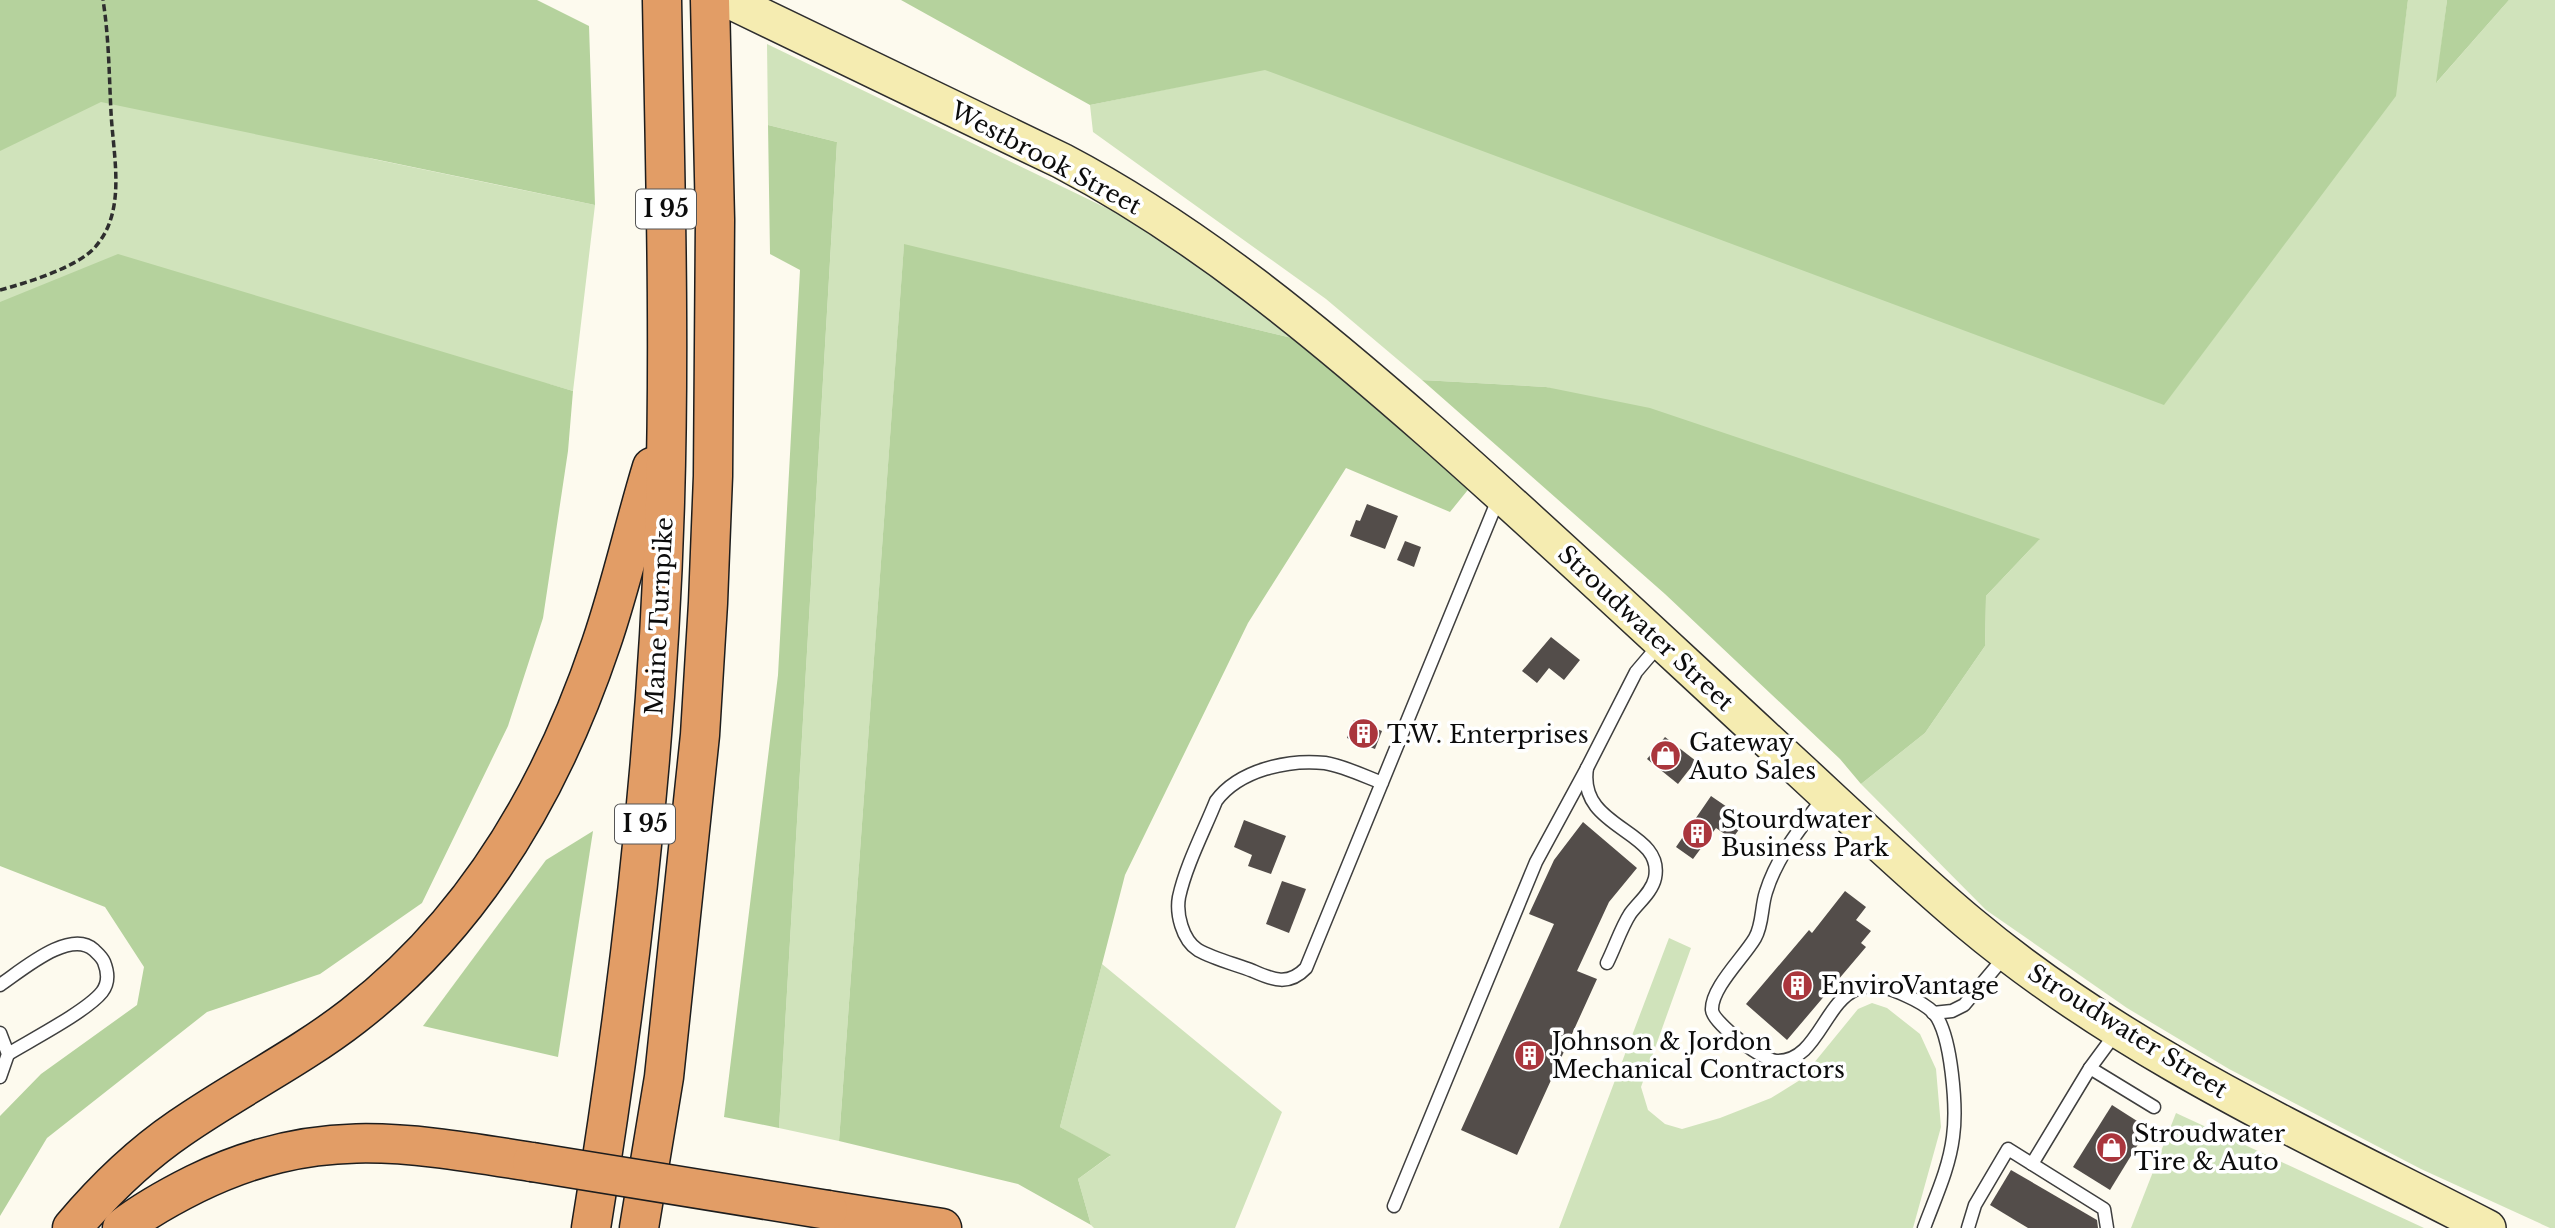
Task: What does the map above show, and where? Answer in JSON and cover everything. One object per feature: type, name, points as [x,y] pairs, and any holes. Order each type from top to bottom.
[{"type":"highway","name":"Maine Turnpike","points":[[591,1228],[606,1136],[644,831],[655,684],[667,418],[662,0]]},
{"type":"highway","name":"Maine Turnpike","points":[[639,1228],[664,1077],[700,735],[708,603],[713,476],[715,220],[710,0]]},
{"type":"highway","points":[[72,1228],[100,1194],[178,1129],[350,1018],[390,986],[460,913],[491,872],[543,784],[585,690],[602,643],[667,418]]},
{"type":"highway","points":[[664,1077],[678,1109],[664,1228]]},
{"type":"highway","points":[[122,1228],[168,1198],[214,1175],[261,1157],[311,1146],[349,1143],[438,1147],[531,1171],[829,1221],[942,1228]]},
{"type":"highway","points":[[165,1228],[185,1213],[229,1188],[278,1171],[328,1162],[379,1161],[531,1171]]},
{"type":"main road","name":"Westbrook Street","points":[[728,0],[1106,184],[1274,299],[1405,409]]},
{"type":"main road","name":"Stroudwater Street","points":[[1405,409],[1500,493],[1826,794],[2007,953],[2082,1008],[2166,1060],[2488,1228]]},
{"type":"lane","points":[[1382,783],[1326,763],[1309,763],[1284,765],[1256,772],[1222,792],[1216,801],[1178,899],[1186,939],[1197,949],[1273,979],[1289,980],[1300,975],[1306,968],[1382,783],[1500,493]]},
{"type":"lane","points":[[1394,1206],[1536,862],[1636,672],[1661,642]]},
{"type":"lane","points":[[1587,768],[1587,793],[1597,810],[1651,852],[1657,864],[1654,882],[1629,915],[1607,963]]},
{"type":"lane","points":[[1826,794],[1780,860],[1766,891],[1756,937],[1718,990],[1712,1013],[1720,1024],[1767,1059],[1777,1061],[1792,1058],[1804,1049],[1846,995],[1856,989],[1873,985],[1891,989],[1916,1000],[1933,1013],[1942,1026],[1949,1060],[1954,1100],[1953,1136],[1947,1167],[1924,1228]]},
{"type":"lane","points":[[0,985],[57,947],[74,943],[90,946],[104,959],[108,979],[102,992],[89,1004],[8,1054],[0,1077]]},
{"type":"lane","points":[[1933,1013],[1952,1011],[1964,1005],[2007,953]]},
{"type":"lane","points":[[2032,1164],[2090,1068],[2118,1030]]},
{"type":"lane","points":[[0,1033],[8,1054]]},
{"type":"lane","points":[[2090,1068],[2154,1107]]},
{"type":"lane","points":[[1968,1228],[1975,1205],[2008,1149],[2104,1209],[2107,1228]]},
{"type":"path","points":[[0,290],[75,262],[95,248],[109,228],[116,189],[108,32],[103,0]]},
{"type":"green space","points":[[0,0],[537,0],[589,26],[595,205],[101,102],[0,151]]},
{"type":"green space","points":[[901,0],[2408,0],[2396,96],[2164,405],[1265,70],[1090,105]]},
{"type":"green space","points":[[2408,0],[2447,0],[2437,82],[2509,0],[2555,0],[2555,1228],[2421,1169],[2229,1069],[2127,1008],[1986,910],[1861,784],[1925,733],[1985,646],[1986,596],[2039,540],[1546,387],[1422,380],[1326,299],[1093,132],[1090,105],[1265,69],[2164,404],[2395,96]]},
{"type":"green space","points":[[2447,0],[2509,0],[2436,83]]},
{"type":"green space","points":[[767,44],[1127,218],[1212,276],[1292,338],[904,245],[839,1141],[779,1128],[837,142],[768,125]]},
{"type":"green space","points":[[81,80],[373,159],[595,205],[573,391],[549,384],[0,326],[0,113]]},
{"type":"green space","points":[[768,125],[837,142],[779,1128],[724,1117],[778,675],[800,270],[770,254]]},
{"type":"green space","points":[[904,244],[1292,338],[1471,486],[1450,512],[1346,468],[1248,623],[1125,875],[1060,1127],[1111,1155],[1078,1179],[1091,1225],[1018,1184],[839,1141]]},
{"type":"green space","points":[[118,254],[573,391],[568,451],[543,618],[508,726],[422,903],[320,974],[207,1012],[47,1138],[0,1216],[0,1116],[41,1074],[137,1005],[144,967],[105,907],[0,866],[0,302]]},
{"type":"green space","points":[[1422,380],[1546,387],[1650,408],[2040,539],[1986,596],[1985,646],[1925,733],[1861,784],[1840,759],[1665,594]]},
{"type":"green space","points":[[593,831],[558,1057],[423,1026],[546,860]]},
{"type":"green space","points":[[1669,938],[1691,948],[1641,1087],[1648,1110],[1665,1124],[1682,1129],[1720,1118],[1771,1098],[1800,1080],[1858,1009],[1872,1003],[1887,1008],[1920,1034],[1936,1069],[1941,1127],[1913,1228],[1559,1228]]},
{"type":"green space","points":[[1102,964],[1282,1112],[1235,1228],[1094,1228],[1091,1225],[1078,1179],[1110,1156],[1060,1127]]},
{"type":"green space","points":[[2176,1113],[2424,1228],[2131,1228]]},
{"type":"building","points":[[1367,504],[1398,516],[1385,549],[1350,536],[1356,520],[1360,521]]},
{"type":"building","points":[[1405,541],[1421,547],[1414,567],[1397,560]]},
{"type":"building","points":[[1551,637],[1580,660],[1564,680],[1549,668],[1537,683],[1522,671]]},
{"type":"building","name":"T.W. Enterprises","points":[[1354,720],[1382,731],[1375,749],[1347,738]]},
{"type":"building","name":"Gateway Auto Sales","points":[[1665,737],[1696,761],[1678,784],[1647,759]]},
{"type":"building","name":"Stourdwater Business Park","points":[[1711,796],[1746,820],[1732,839],[1716,828],[1693,859],[1676,847]]},
{"type":"building","points":[[1244,820],[1286,836],[1271,874],[1248,866],[1252,855],[1234,847]]},
{"type":"building","name":"Johnson & Jordon Mechanical Contractors","points":[[1583,822],[1637,868],[1609,902],[1577,971],[1597,979],[1517,1155],[1461,1130],[1554,924],[1529,914],[1554,860]]},
{"type":"building","points":[[1282,881],[1306,889],[1289,933],[1266,924]]},
{"type":"building","name":"EnviroVantage","points":[[1845,891],[1866,907],[1856,920],[1871,931],[1861,943],[1866,947],[1787,1040],[1746,1004],[1809,930],[1812,933]]},
{"type":"building","name":"Stroudwater Tire & Auto","points":[[2112,1105],[2148,1128],[2110,1190],[2073,1167]]},
{"type":"building","points":[[2011,1170],[2097,1220],[2098,1228],[2028,1228],[1990,1205]]},
{"type":"place","name":"T.W. Enterprises","points":[[1364,734]]},
{"type":"place","name":"Gateway Auto Sales","points":[[1666,756]]},
{"type":"place","name":"Stourdwater Business Park","points":[[1698,833]]},
{"type":"place","name":"EnviroVantage","points":[[1798,985]]},
{"type":"place","name":"Johnson & Jordon Mechanical Contractors","points":[[1529,1055]]},
{"type":"place","name":"Stroudwater Tire & Auto","points":[[2111,1147]]}]
